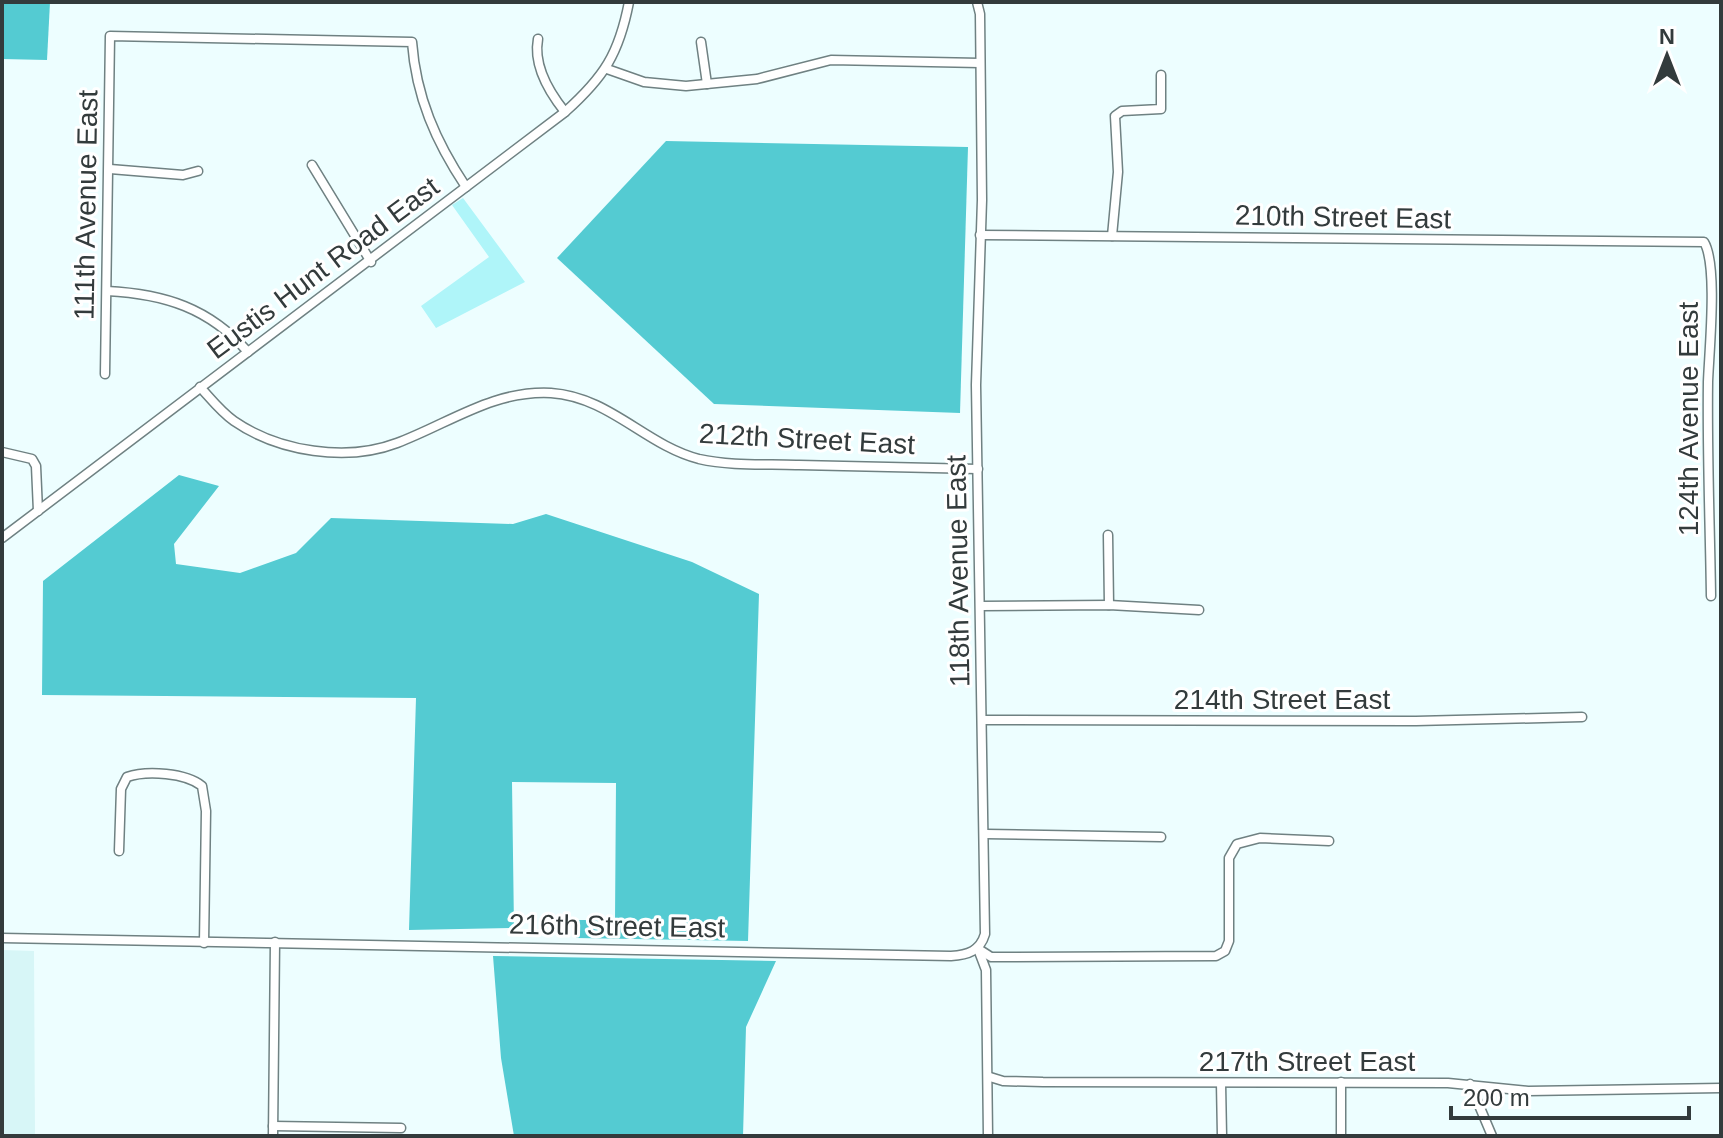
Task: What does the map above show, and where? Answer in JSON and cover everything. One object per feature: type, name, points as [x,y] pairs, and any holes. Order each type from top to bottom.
[{"type":"street","name":"Eustis Hunt Road East","points":[[2,538],[371,262],[565,112],[607,69],[619,41],[629,2]]},
{"type":"street","name":"118th Avenue East","points":[[977,2],[980,14],[978,469],[986,834],[985,934],[977,948],[986,970],[990,1077],[988,1136]]},
{"type":"street","name":"111th Avenue East","points":[[105,374],[110,36],[412,42],[417,81],[428,119],[466,187]]},
{"type":"street","points":[[538,39],[537,57],[543,78],[565,112]]},
{"type":"street","points":[[701,42],[707,84]]},
{"type":"street","points":[[607,69],[657,84],[707,84],[757,79],[831,60],[980,63]]},
{"type":"street","points":[[1112,236],[1118,172],[1115,116],[1122,111],[1161,109],[1161,75]]},
{"type":"street","points":[[312,165],[371,262]]},
{"type":"street","points":[[110,169],[183,175],[198,171]]},
{"type":"street","name":"210th Street East","points":[[980,235],[1704,242]]},
{"type":"street","name":"124th Avenue East","points":[[1704,242],[1710,261],[1711,596]]},
{"type":"street","points":[[107,291],[152,294],[192,308],[214,320],[248,352]]},
{"type":"street","name":"212th Street East","points":[[200,387],[222,411],[249,430],[287,444],[333,452],[365,452],[396,444],[500,398],[552,393],[603,407],[671,450],[715,462],[978,469]]},
{"type":"street","points":[[2,452],[32,459],[36,466],[38,511]]},
{"type":"street","points":[[1108,535],[1109,605]]},
{"type":"street","points":[[981,606],[1109,605],[1199,610]]},
{"type":"street","name":"214th Street East","points":[[983,720],[1416,721],[1582,717]]},
{"type":"street","points":[[119,851],[121,789],[127,777],[163,775],[194,781],[202,786],[206,811],[204,943]]},
{"type":"street","points":[[986,834],[1161,837]]},
{"type":"street","name":"216th Street East","points":[[2,938],[951,956],[977,948],[991,957],[1206,958],[1225,951],[1229,941],[1229,858],[1237,844],[1260,838],[1329,841]]},
{"type":"street","points":[[275,942],[273,1131],[401,1128]]},
{"type":"street","name":"217th Street East","points":[[990,1077],[1016,1082],[1470,1084],[1528,1091],[1721,1088]]},
{"type":"street","points":[[1341,1082],[1341,1136]]},
{"type":"street","points":[[1221,1083],[1222,1136]]},
{"type":"street","points":[[1470,1084],[1492,1136]]},
{"type":"shaded area","points":[[2,2],[50,2],[47,60],[2,59]]},
{"type":"shaded area","points":[[666,141],[968,147],[960,413],[714,404],[557,258]]},
{"type":"shaded area","points":[[463,198],[525,282],[436,328],[421,306],[489,257],[452,205]]},
{"type":"shaded area","points":[[179,475],[219,486],[174,544],[176,564],[240,573],[296,553],[331,518],[513,524],[546,514],[692,562],[759,594],[748,941],[576,938],[575,920],[615,920],[616,783],[512,782],[514,928],[409,930],[416,698],[42,695],[43,581]]},
{"type":"shaded area","points":[[2,950],[34,951],[35,1136],[2,1136]]},
{"type":"shaded area","points":[[493,956],[776,961],[746,1027],[743,1136],[514,1136],[501,1058]]}]
